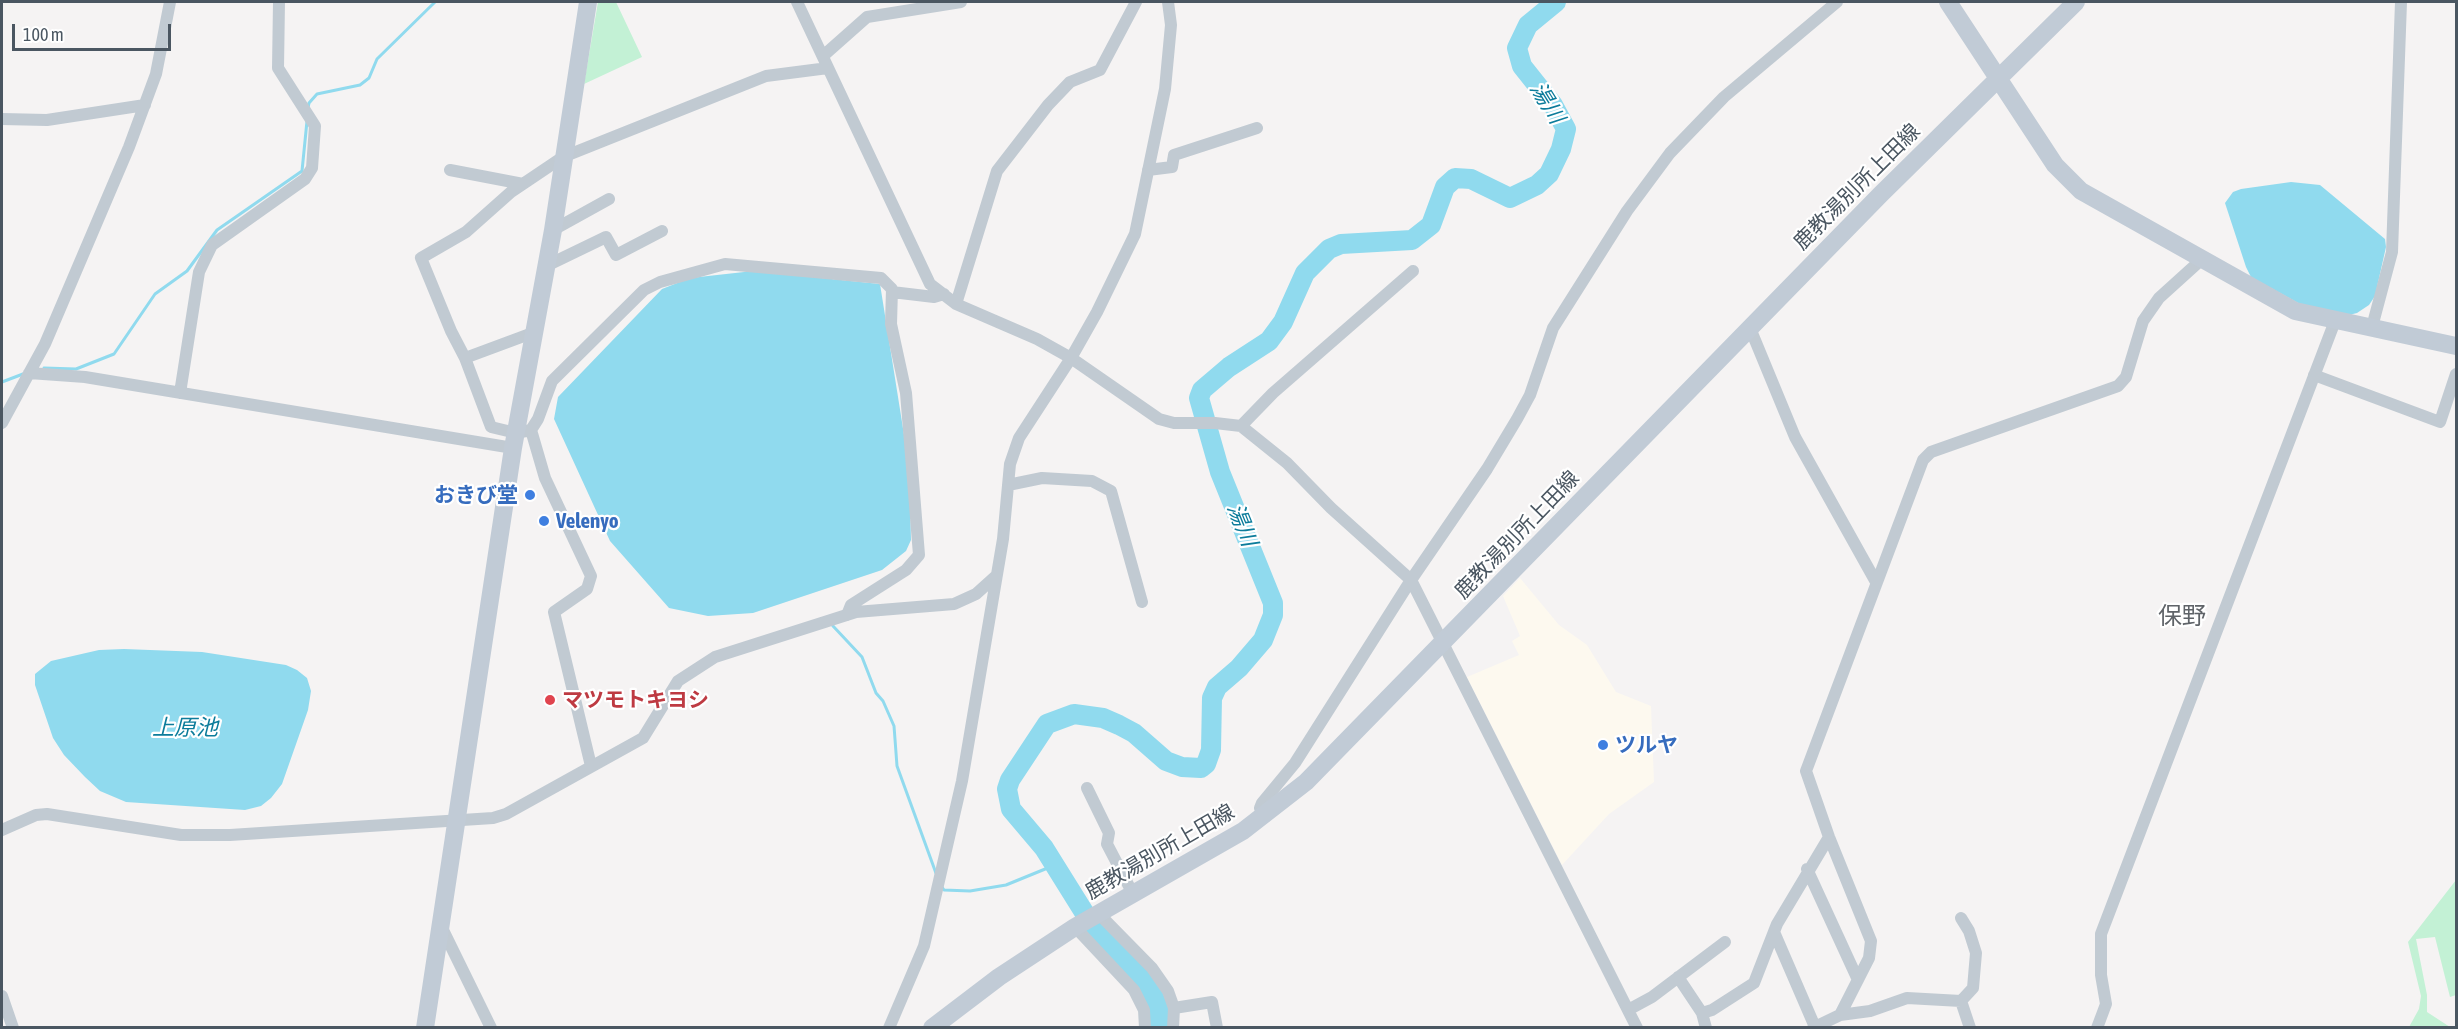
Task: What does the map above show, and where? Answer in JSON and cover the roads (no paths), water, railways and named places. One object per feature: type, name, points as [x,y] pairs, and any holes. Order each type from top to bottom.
[{"type":"street","points":[[2,423],[45,344],[145,105],[156,74],[170,2]]},
{"type":"street","points":[[180,393],[199,272],[212,245],[305,179],[312,168],[315,126],[278,68],[279,2]]},
{"type":"street","points":[[425,1028],[455,818],[520,437],[534,332],[553,230],[588,2]]},
{"type":"street","points":[[797,2],[930,284],[956,304],[1036,339],[1071,358],[1159,419],[1174,423],[1215,423],[1241,426],[1287,463],[1331,508],[1411,580],[1636,1028]]},
{"type":"street","points":[[823,56],[867,17],[961,2]]},
{"type":"street","points":[[956,304],[997,171],[1048,105],[1070,82],[1100,70],[1136,2]]},
{"type":"street","points":[[889,1028],[924,946],[939,891],[962,781],[1003,539],[1010,464],[1019,438],[1071,358],[1097,312],[1135,234],[1165,89],[1171,25],[1167,2]]},
{"type":"street","points":[[1265,817],[1260,808],[1262,803],[1295,763],[1411,580],[1487,469],[1517,419],[1530,394],[1547,343],[1563,309],[1627,211],[1670,153],[1724,97],[1837,2]]},
{"type":"street","points":[[1948,2],[2055,165],[2073,185],[2295,312],[2457,346]]},
{"type":"street","name":"鹿教湯別所上田線","points":[[942,1024],[999,977],[1088,921],[1265,817],[1306,782],[1750,328],[2076,2]]},
{"type":"street","points":[[2372,327],[2392,252],[2401,2]]},
{"type":"street","points":[[591,766],[554,612],[587,589],[591,576],[545,478],[520,437],[491,427],[465,357],[451,331],[421,258],[466,232],[523,184],[563,157],[766,76],[828,68]]},
{"type":"street","points":[[2,119],[47,120],[145,105]]},
{"type":"street","points":[[1148,170],[1172,167],[1174,154],[1257,128]]},
{"type":"street","points":[[450,170],[523,184]]},
{"type":"street","points":[[553,230],[609,200]]},
{"type":"street","points":[[546,266],[606,237],[616,255],[662,231]]},
{"type":"street","points":[[1840,1015],[1869,958],[1871,941],[1829,837],[1806,771],[1923,460],[1931,452],[2118,386],[2126,377],[2143,321],[2159,298],[2201,260]]},
{"type":"street","points":[[520,437],[538,419],[552,381],[644,290],[660,282],[725,264],[881,278],[892,292],[891,324],[907,404],[919,555],[906,570],[851,605],[848,615]]},
{"type":"street","points":[[1241,426],[1273,393],[1413,271]]},
{"type":"street","points":[[892,292],[934,297],[944,294]]},
{"type":"street","points":[[2097,1028],[2106,1004],[2101,975],[2101,934],[2335,321]]},
{"type":"street","points":[[1750,328],[1795,437],[1876,582]]},
{"type":"street","points":[[465,357],[534,332]]},
{"type":"street","points":[[29,373],[85,377],[180,393],[520,437]]},
{"type":"street","points":[[2314,375],[2440,422],[2457,374]]},
{"type":"street","points":[[1008,485],[1042,478],[1092,482],[1110,491],[1142,602]]},
{"type":"street","points":[[2,830],[36,815],[47,814],[181,835],[230,835],[455,818],[493,818],[506,814],[643,738],[678,681],[708,661],[726,653],[848,615],[954,604],[976,594],[996,576]]},
{"type":"street","points":[[1087,788],[1109,833],[1107,844],[1133,894]]},
{"type":"street","points":[[1702,1013],[1712,1010],[1754,983],[1774,932],[1807,869],[1829,837]]},
{"type":"street","points":[[1807,869],[1858,980]]},
{"type":"street","points":[[1961,918],[1969,931],[1976,954],[1973,988],[1961,1001]]},
{"type":"street","points":[[1088,921],[1152,968],[1168,991],[1174,1008],[1173,1028]]},
{"type":"street","points":[[1088,921],[1134,990],[1144,1010],[1145,1028]]},
{"type":"street","points":[[441,926],[491,1028]]},
{"type":"street","points":[[1774,932],[1814,1027],[1840,1015],[1870,1011],[1907,998],[1961,1001]]},
{"type":"street","points":[[1628,1010],[1725,942]]},
{"type":"street","points":[[1678,977],[1702,1013],[1706,1028]]},
{"type":"street","points":[[2,996],[13,1028]]},
{"type":"street","points":[[1961,1001],[1970,1028]]},
{"type":"street","points":[[1174,1008],[1212,1002],[1217,1028]]},
{"type":"water","points":[[2291,182],[2320,185],[2385,239],[2386,247],[2375,296],[2369,305],[2357,313],[2341,317],[2309,309],[2251,277],[2225,203],[2233,192],[2241,189]]},
{"type":"water","points":[[753,271],[880,284],[909,466],[911,540],[906,551],[882,570],[753,613],[708,616],[669,608],[610,541],[554,419],[558,397],[662,289],[690,278]]},
{"type":"water","name":"上原池","points":[[99,650],[202,652],[286,665],[307,678],[311,691],[308,710],[282,784],[271,798],[261,806],[245,810],[126,802],[100,791],[85,777],[64,755],[53,738],[35,685],[35,674],[51,661]]},
{"type":"waterway","points":[[308,108],[309,103],[317,94],[360,85],[369,78],[377,59],[435,2]]},
{"type":"waterway","name":"湯川","points":[[1160,1028],[1158,1006],[1145,980],[1092,925],[1044,848],[1011,809],[1007,789],[1010,780],[1047,724],[1074,714],[1103,718],[1119,725],[1134,733],[1166,761],[1182,767],[1201,768],[1206,764],[1211,750],[1212,698],[1217,687],[1239,668],[1263,640],[1273,615],[1273,603],[1220,472],[1199,398],[1202,390],[1229,367],[1269,341],[1283,322],[1305,273],[1329,249],[1341,244],[1412,240],[1431,225],[1445,187],[1455,178],[1471,179],[1510,198],[1537,185],[1549,174],[1561,149],[1566,129],[1553,105],[1522,66],[1517,48],[1528,25],[1556,2]]},
{"type":"waterway","points":[[44,368],[76,369],[114,354],[155,294],[187,271],[217,230],[302,171],[307,121]]},
{"type":"waterway","points":[[2,382],[23,374]]},
{"type":"waterway","points":[[833,626],[862,657],[876,693],[883,701],[894,726],[897,766],[937,876]]},
{"type":"waterway","points":[[942,887],[944,890],[970,891],[1006,885],[1055,865]]},
{"type":"place","name":"おきび堂","points":[[530,495]]},
{"type":"place","name":"Velenyo","points":[[544,521]]},
{"type":"place","name":"マツモトキヨシ","points":[[550,700]]},
{"type":"place","name":"ツルヤ","points":[[1603,745]]},
{"type":"district","name":"保野","points":[[2182,616]]}]
